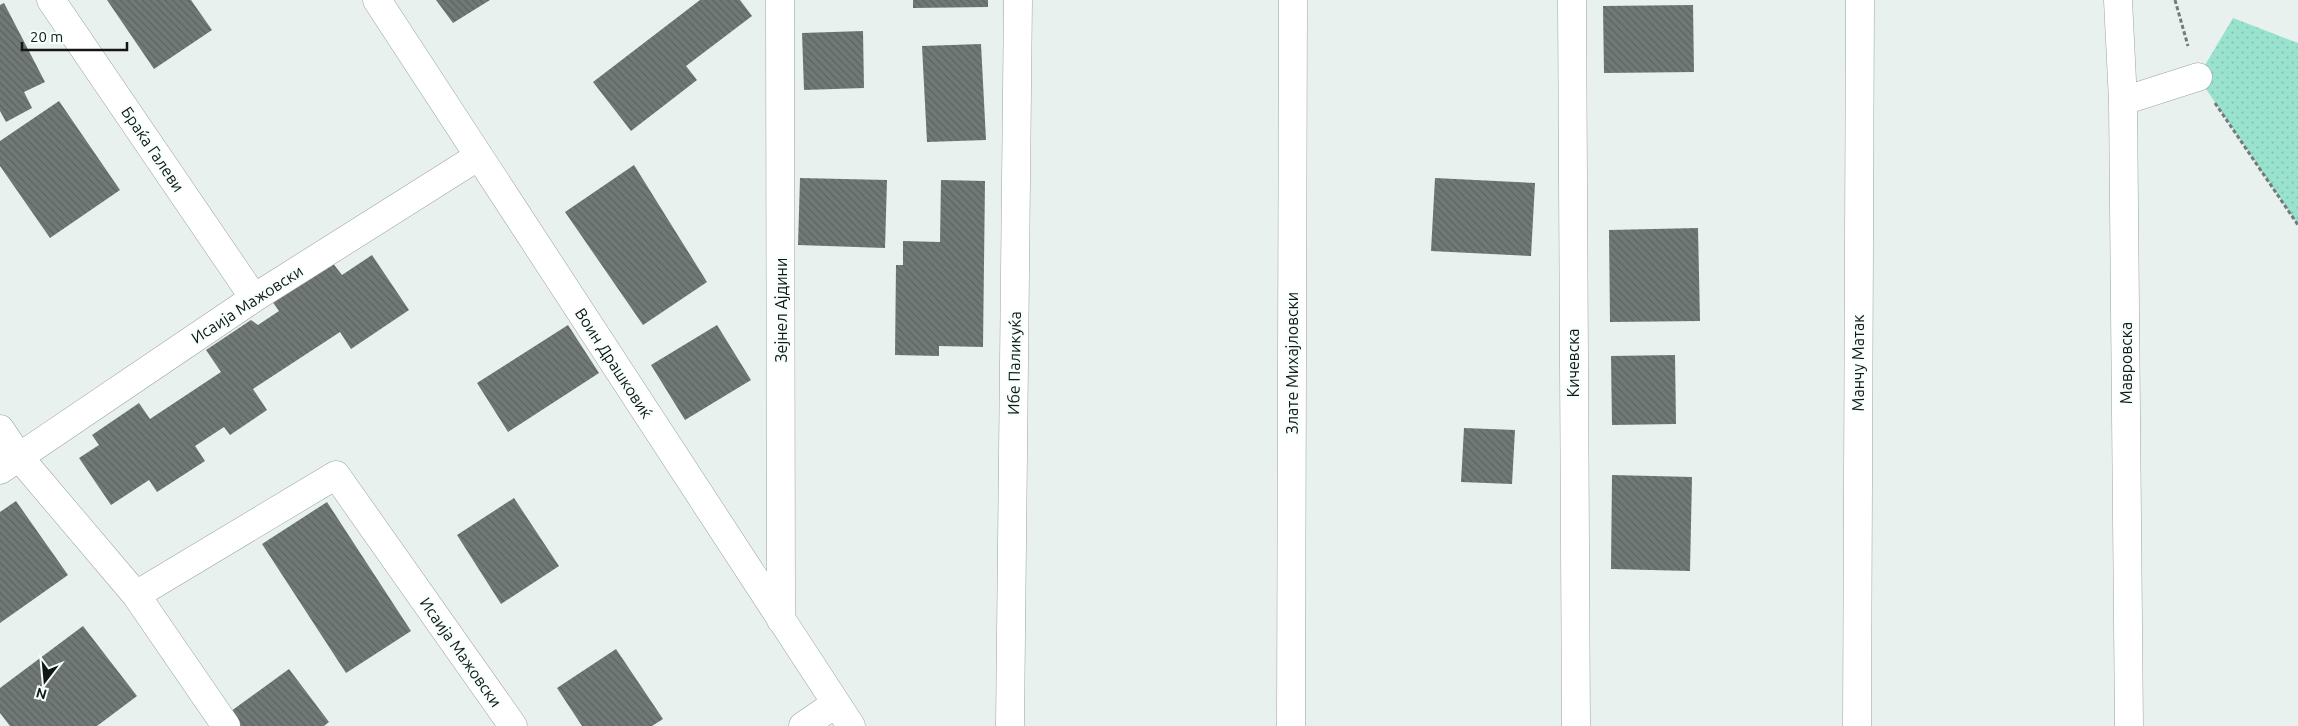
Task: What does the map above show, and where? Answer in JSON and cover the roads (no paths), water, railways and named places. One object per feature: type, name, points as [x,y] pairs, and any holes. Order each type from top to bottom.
[{"type":"street","name":"Браќа Галеви","points":[[51,0],[254,298]]},
{"type":"street","name":"Воин Драшковиќ","points":[[377,0],[851,726]]},
{"type":"street","name":"Зејнел Ајдини","points":[[780,0],[781,620]]},
{"type":"street","name":"Ибе Паликуќа","points":[[1010,726],[1018,0]]},
{"type":"street","name":"Злате Михајловски","points":[[1291,726],[1293,0]]},
{"type":"street","name":"Кичевска","points":[[1572,0],[1576,726]]},
{"type":"street","name":"Манчу Матак","points":[[1857,726],[1860,0]]},
{"type":"street","name":"Мавровска","points":[[2118,0],[2123,101],[2129,726]]},
{"type":"street","points":[[2123,101],[2198,78]]},
{"type":"street","name":"Исаија Мажовски","points":[[9,464],[254,298],[479,156]]},
{"type":"street","points":[[0,430],[9,464],[136,595],[226,726]]},
{"type":"street","name":"Исаија Мажовски","points":[[136,595],[336,475],[514,726]]},
{"type":"street","points":[[803,726],[835,704]]}]
